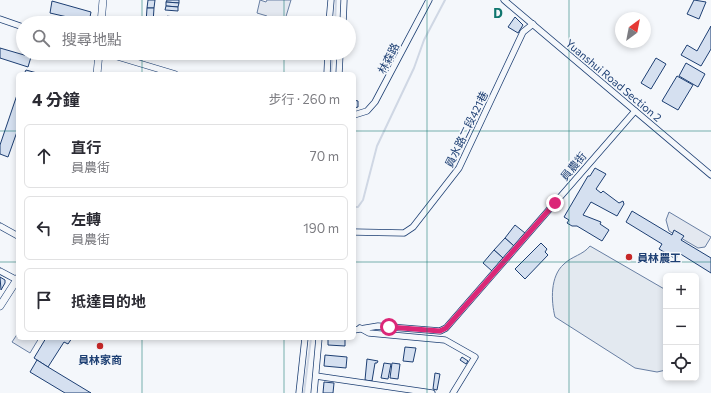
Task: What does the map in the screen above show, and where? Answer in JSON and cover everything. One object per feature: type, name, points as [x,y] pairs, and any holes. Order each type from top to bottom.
[{"type":"street","points":[[102,16],[103,0]]},
{"type":"street","points":[[330,16],[331,0]]},
{"type":"street","points":[[343,16],[344,0]]},
{"type":"street","name":"林森路","points":[[356,114],[367,111],[375,102],[429,0]]},
{"type":"street","name":"Yuanshui Road Section 2","points":[[504,0],[711,175]]},
{"type":"street","points":[[0,20],[16,25]]},
{"type":"street","name":"員水路二段421巷","points":[[356,232],[404,233],[413,227],[459,168],[523,32],[533,24]]},
{"type":"street","points":[[96,72],[98,60]]},
{"type":"street","points":[[128,60],[168,72]]},
{"type":"street","points":[[327,72],[328,60]]},
{"type":"street","points":[[339,72],[340,60]]},
{"type":"street","name":"員農街","points":[[357,329],[378,326],[440,331],[446,328],[635,111]]},
{"type":"street","points":[[0,226],[16,235]]},
{"type":"street","points":[[0,271],[16,279]]},
{"type":"street","points":[[0,306],[16,281]]},
{"type":"street","points":[[357,329],[369,333],[445,340],[475,357],[452,393]]},
{"type":"street","points":[[299,393],[305,340]]},
{"type":"street","points":[[314,393],[319,340]]},
{"type":"street","points":[[316,376],[432,393]]},
{"type":"shaded area","points":[[260,0],[266,2],[267,0],[291,0],[286,16],[267,16],[257,13]]},
{"type":"shaded area","points":[[669,212],[711,237],[705,247],[698,248],[669,231],[666,220]]},
{"type":"shaded area","points":[[590,246],[663,288],[663,371],[657,372],[635,368],[555,317],[552,296],[556,275],[559,269],[567,261]]},
{"type":"shaded area","points":[[16,336],[16,340],[38,340],[30,353],[12,342]]},
{"type":"building","points":[[148,0],[155,0],[154,8],[147,8]]},
{"type":"building","points":[[167,0],[179,0],[179,3],[166,2]]},
{"type":"building","points":[[694,0],[706,2],[699,19],[687,14]]},
{"type":"building","points":[[52,1],[91,12],[90,16],[63,16],[50,13]]},
{"type":"building","points":[[166,2],[179,3],[178,7],[166,6]]},
{"type":"building","points":[[166,6],[178,7],[178,11],[165,10]]},
{"type":"building","points":[[147,8],[154,8],[153,16],[146,16]]},
{"type":"building","points":[[515,17],[523,25],[518,33],[508,27]]},
{"type":"building","points":[[711,26],[711,49],[701,66],[681,55],[687,45],[697,51]]},
{"type":"building","points":[[0,48],[16,53],[16,60],[30,60],[28,67],[0,58]]},
{"type":"building","points":[[656,58],[666,64],[651,89],[641,83]]},
{"type":"building","points":[[686,63],[705,74],[698,87],[679,76]]},
{"type":"building","points":[[677,76],[693,85],[678,110],[662,101]]},
{"type":"building","points":[[16,98],[16,135],[8,157],[0,154],[0,145]]},
{"type":"building","points":[[356,100],[358,101],[358,107],[356,108]]},
{"type":"building","points":[[595,168],[606,174],[596,189],[601,193],[603,191],[619,203],[623,201],[624,204],[617,216],[591,202],[583,215],[601,222],[600,224],[609,230],[602,241],[577,226],[572,226],[567,223],[569,220],[564,217],[588,176],[590,176]]},
{"type":"building","points":[[632,211],[672,235],[674,230],[684,236],[681,240],[711,258],[711,273],[679,253],[676,259],[659,249],[662,244],[626,222]]},
{"type":"building","points":[[515,225],[525,233],[514,246],[505,238]]},
{"type":"building","points":[[505,238],[514,246],[503,258],[494,250]]},
{"type":"building","points":[[541,243],[547,249],[545,252],[548,255],[525,279],[515,269]]},
{"type":"building","points":[[494,250],[503,258],[492,271],[483,263]]},
{"type":"building","points":[[0,277],[5,280],[1,290]]},
{"type":"building","points":[[45,340],[71,340],[68,344],[64,342],[48,367],[34,358]]},
{"type":"building","points":[[328,340],[345,340],[345,346],[328,345]]},
{"type":"building","points":[[405,347],[416,348],[413,362],[403,361]]},
{"type":"building","points":[[325,355],[347,357],[346,368],[324,366]]},
{"type":"building","points":[[462,357],[468,361],[466,364],[460,360]]},
{"type":"building","points":[[367,359],[378,361],[375,363],[372,381],[365,380]]},
{"type":"building","points":[[37,360],[91,393],[65,393],[30,372]]},
{"type":"building","points":[[384,363],[391,364],[388,379],[381,378]]},
{"type":"building","points":[[392,363],[400,364],[398,379],[390,378]]},
{"type":"building","points":[[435,373],[440,374],[437,390],[433,389]]},
{"type":"building","points":[[324,382],[334,383],[333,393],[323,393]]},
{"type":"waterway","points":[[335,16],[336,0]]},
{"type":"waterway","points":[[356,207],[358,207],[363,200],[377,146],[414,68],[424,40],[445,0]]},
{"type":"waterway","points":[[331,72],[332,60]]},
{"type":"waterway","points":[[304,393],[311,340]]},
{"type":"place","name":"員林農工","points":[[629,257]]},
{"type":"place","name":"員林家商","points":[[100,346]]},
{"type":"route","points":[[389,327],[440,331],[446,328],[555,203]]}]
